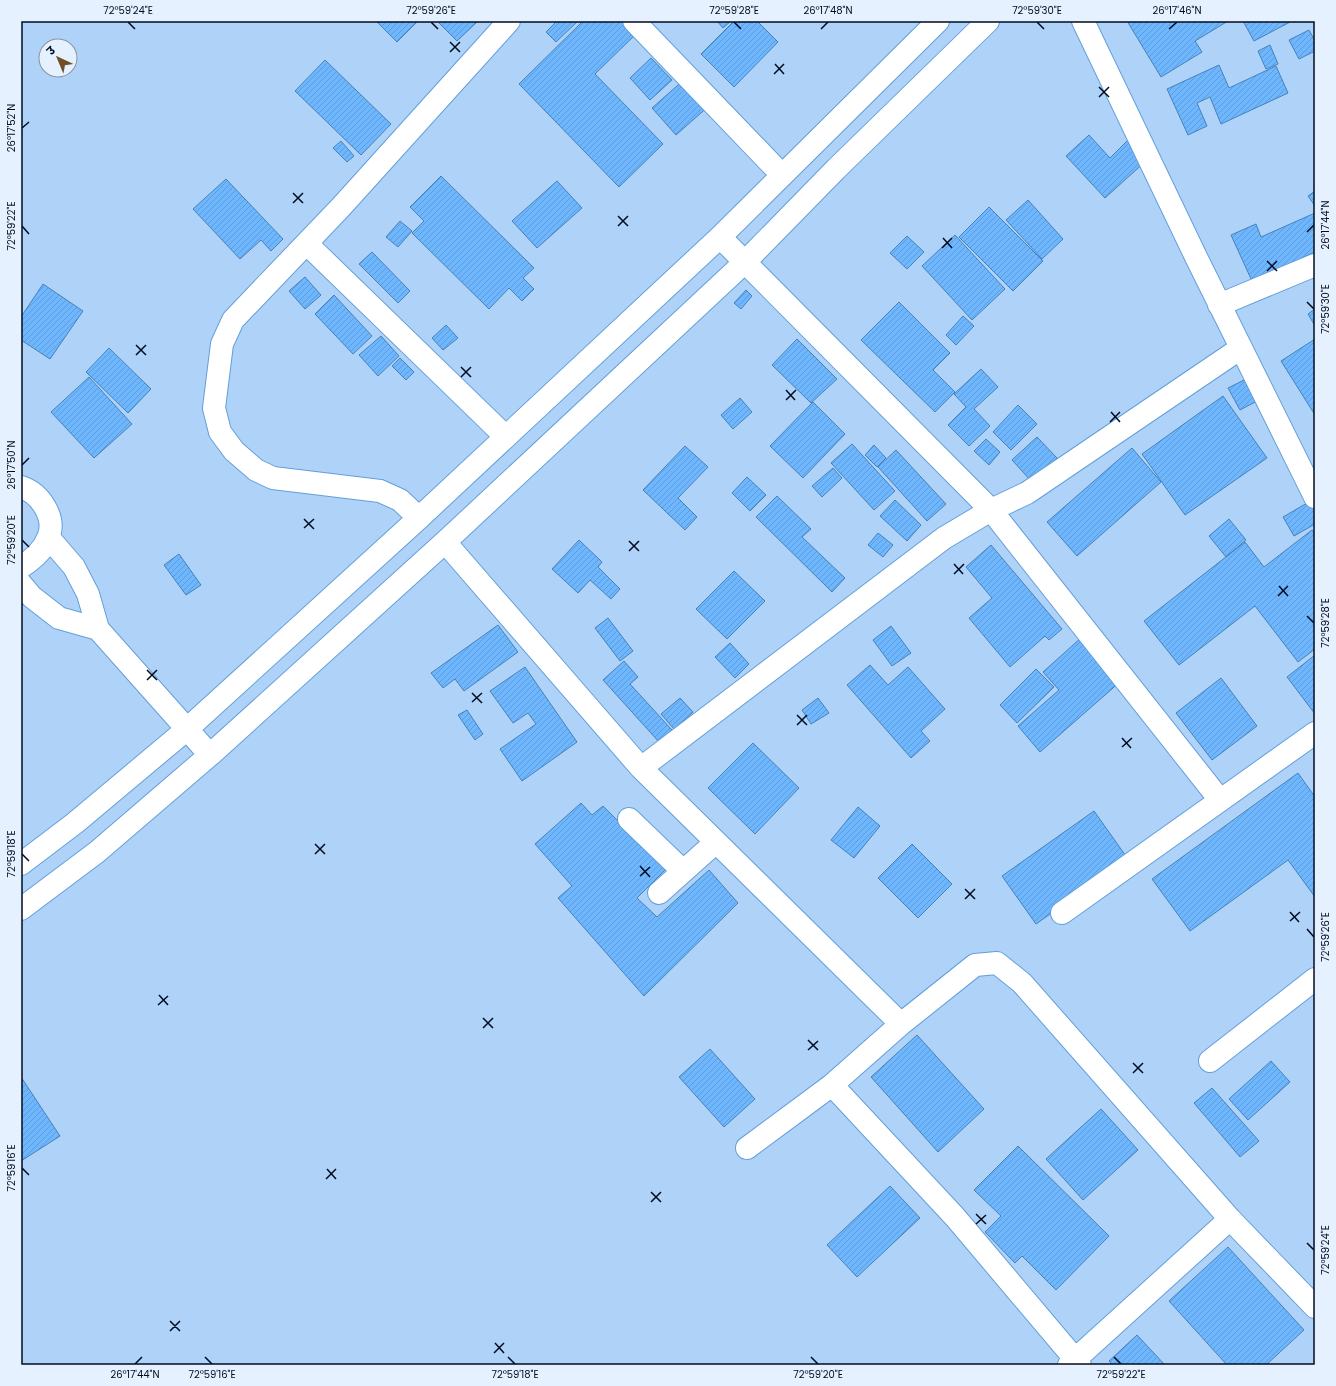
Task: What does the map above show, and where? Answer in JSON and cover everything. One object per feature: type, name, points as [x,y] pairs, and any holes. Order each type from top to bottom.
[{"type":"street","points":[[419,518],[400,500],[380,491],[273,478],[256,470],[234,451],[220,432],[214,408],[222,344],[233,320],[306,244],[509,21]]},
{"type":"street","points":[[634,21],[782,175]]},
{"type":"street","points":[[21,864],[75,824],[186,730],[419,518],[505,436],[720,237],[938,21]]},
{"type":"street","points":[[21,909],[97,852],[210,755],[445,542],[744,262],[988,21]]},
{"type":"street","points":[[1083,21],[1219,305],[1242,348],[1315,497]]},
{"type":"street","points":[[720,237],[991,510],[1220,800]]},
{"type":"street","points":[[306,244],[505,436]]},
{"type":"street","points":[[1219,305],[1315,265]]},
{"type":"street","points":[[641,768],[944,538],[991,510],[1027,493],[1242,348]]},
{"type":"street","points":[[21,487],[27,489],[38,497],[47,509],[50,524],[49,538],[35,557],[21,567]]},
{"type":"street","points":[[49,538],[74,567],[88,594],[98,629],[186,730],[210,755]]},
{"type":"street","points":[[445,542],[641,768],[901,1024]]},
{"type":"street","points":[[21,584],[32,597],[59,618],[98,629]]},
{"type":"street","points":[[1062,913],[1315,733]]},
{"type":"street","points":[[629,819],[683,872]]},
{"type":"street","points":[[659,893],[716,842]]},
{"type":"street","points":[[747,1148],[832,1086],[901,1024],[976,965],[997,962],[1022,983],[1230,1219],[1315,1307]]},
{"type":"street","points":[[1210,1060],[1315,979]]},
{"type":"street","points":[[832,1086],[955,1217],[1075,1363],[1230,1219]]},
{"type":"building","points":[[376,21],[418,21],[397,42]]},
{"type":"building","points":[[442,21],[478,21],[457,41],[439,23]]},
{"type":"building","points":[[557,21],[578,21],[556,42],[546,32]]},
{"type":"building","points":[[583,21],[626,21],[637,33],[595,74],[663,144],[619,187],[519,84]]},
{"type":"building","points":[[717,21],[731,21],[723,28]]},
{"type":"building","points":[[734,21],[757,21],[778,42],[734,87],[701,54]]},
{"type":"building","points":[[1127,21],[1228,21],[1195,41],[1202,52],[1161,77]]},
{"type":"building","points":[[1243,21],[1292,21],[1254,41]]},
{"type":"building","points":[[1309,30],[1315,41],[1315,51],[1299,59],[1289,40]]},
{"type":"building","points":[[1270,45],[1278,64],[1266,69],[1258,51]]},
{"type":"building","points":[[651,58],[672,80],[650,100],[630,78]]},
{"type":"building","points":[[325,60],[391,124],[361,155],[295,91]]},
{"type":"building","points":[[1219,65],[1229,88],[1276,66],[1288,93],[1221,124],[1210,97],[1197,103],[1207,126],[1188,135],[1167,89]]},
{"type":"building","points":[[686,78],[710,105],[676,135],[652,108]]},
{"type":"building","points":[[1089,135],[1110,158],[1128,140],[1147,160],[1105,198],[1066,156]]},
{"type":"building","points":[[341,141],[354,156],[347,162],[333,148]]},
{"type":"building","points":[[441,176],[534,268],[523,278],[534,289],[522,301],[509,288],[489,309],[412,233],[424,221],[410,207]]},
{"type":"building","points":[[226,179],[283,239],[271,251],[261,240],[240,259],[193,209]]},
{"type":"building","points":[[557,181],[582,208],[537,248],[512,221]]},
{"type":"building","points":[[1315,191],[1315,206],[1308,196]]},
{"type":"building","points":[[1028,200],[1063,239],[1042,259],[1006,220]]},
{"type":"building","points":[[989,207],[1043,261],[1013,291],[959,237]]},
{"type":"building","points":[[1315,213],[1315,252],[1252,281],[1231,235],[1256,224],[1261,237]]},
{"type":"building","points":[[400,221],[412,231],[398,247],[386,237]]},
{"type":"building","points":[[955,235],[1005,289],[972,320],[922,266]]},
{"type":"building","points":[[907,236],[924,252],[907,269],[890,253]]},
{"type":"building","points":[[372,252],[410,291],[398,303],[359,264]]},
{"type":"building","points":[[305,277],[321,295],[305,309],[289,291]]},
{"type":"building","points":[[43,284],[83,311],[50,359],[21,340],[21,317]]},
{"type":"building","points":[[746,290],[752,296],[741,309],[734,303]]},
{"type":"building","points":[[334,295],[372,336],[353,354],[315,314]]},
{"type":"building","points":[[899,302],[950,353],[933,370],[955,392],[935,412],[861,340]]},
{"type":"building","points":[[1315,309],[1315,326],[1308,314]]},
{"type":"building","points":[[963,316],[974,326],[956,345],[946,335]]},
{"type":"building","points":[[446,325],[458,338],[443,350],[432,338]]},
{"type":"building","points":[[381,336],[399,356],[378,376],[359,355]]},
{"type":"building","points":[[797,339],[837,379],[811,403],[772,365]]},
{"type":"building","points":[[1315,339],[1315,415],[1281,361]]},
{"type":"building","points":[[109,348],[151,389],[128,413],[86,372]]},
{"type":"building","points":[[400,358],[414,372],[406,380],[392,366]]},
{"type":"building","points":[[981,369],[998,387],[974,409],[990,426],[969,446],[948,425],[966,407],[954,394]]},
{"type":"building","points":[[89,377],[132,424],[94,458],[51,412]]},
{"type":"building","points":[[1246,379],[1257,401],[1240,410],[1228,388]]},
{"type":"building","points":[[1223,396],[1267,458],[1185,515],[1142,454]]},
{"type":"building","points":[[740,398],[752,412],[733,429],[721,415]]},
{"type":"building","points":[[813,402],[845,434],[803,478],[770,446]]},
{"type":"building","points":[[1018,405],[1037,424],[1011,450],[993,432]]},
{"type":"building","points":[[1037,437],[1057,458],[1032,482],[1012,460]]},
{"type":"building","points":[[986,439],[1000,452],[989,465],[974,451]]},
{"type":"building","points":[[852,444],[895,491],[874,510],[831,463]]},
{"type":"building","points":[[874,445],[886,458],[877,467],[865,455]]},
{"type":"building","points":[[685,446],[708,467],[678,498],[697,517],[685,530],[643,490]]},
{"type":"building","points":[[1132,448],[1161,482],[1077,556],[1047,522]]},
{"type":"building","points":[[896,450],[946,504],[927,521],[878,467]]},
{"type":"building","points":[[833,468],[842,478],[822,497],[812,486]]},
{"type":"building","points":[[747,477],[766,495],[750,511],[732,493]]},
{"type":"building","points":[[777,496],[811,529],[802,537],[845,578],[832,592],[756,517]]},
{"type":"building","points":[[1314,499],[1315,524],[1294,536],[1283,517]]},
{"type":"building","points":[[895,500],[921,525],[907,541],[880,516]]},
{"type":"building","points":[[1229,519],[1246,540],[1226,557],[1209,536]]},
{"type":"building","points":[[1312,530],[1315,534],[1315,649],[1298,662],[1255,606],[1179,665],[1144,621],[1245,542],[1264,567]]},
{"type":"building","points":[[878,533],[893,545],[883,557],[868,545]]},
{"type":"building","points":[[579,540],[602,562],[598,567],[620,589],[611,599],[590,580],[578,593],[552,569]]},
{"type":"building","points":[[991,545],[1062,629],[1049,640],[1045,636],[1010,667],[969,618],[992,598],[966,567]]},
{"type":"building","points":[[179,554],[201,585],[186,595],[164,565]]},
{"type":"building","points":[[734,571],[765,601],[727,639],[696,609]]},
{"type":"building","points":[[608,618],[633,651],[620,661],[595,628]]},
{"type":"building","points":[[498,625],[518,652],[464,691],[455,679],[443,688],[431,673]]},
{"type":"building","points":[[891,626],[911,653],[892,666],[873,640]]},
{"type":"building","points":[[1082,637],[1121,681],[1040,752],[1018,726],[1059,690],[1043,672]]},
{"type":"building","points":[[730,643],[749,664],[735,678],[715,657]]},
{"type":"building","points":[[1315,655],[1315,714],[1287,677]]},
{"type":"building","points":[[624,661],[638,677],[630,684],[672,730],[659,742],[603,680]]},
{"type":"building","points":[[870,665],[888,685],[908,667],[945,709],[921,731],[930,741],[911,758],[847,685]]},
{"type":"building","points":[[525,667],[577,742],[522,781],[500,749],[536,724],[528,713],[513,723],[490,691]]},
{"type":"building","points":[[1036,669],[1054,687],[1017,723],[1000,705]]},
{"type":"building","points":[[1221,678],[1257,726],[1212,760],[1176,713]]},
{"type":"building","points":[[680,698],[693,712],[674,729],[661,714]]},
{"type":"building","points":[[818,698],[829,713],[811,724],[802,710]]},
{"type":"building","points":[[467,710],[483,734],[475,740],[458,715]]},
{"type":"building","points":[[753,743],[799,788],[755,834],[708,788]]},
{"type":"building","points":[[1298,773],[1315,797],[1315,897],[1288,860],[1190,931],[1152,879]]},
{"type":"building","points":[[581,803],[592,815],[603,806],[666,869],[637,898],[657,917],[709,870],[738,903],[644,996],[558,898],[572,886],[535,844]]},
{"type":"building","points":[[858,807],[880,826],[854,858],[831,840]]},
{"type":"building","points":[[1094,811],[1128,859],[1036,924],[1002,876]]},
{"type":"building","points":[[912,844],[952,884],[918,918],[878,878]]},
{"type":"building","points":[[917,1035],[984,1109],[938,1152],[871,1077]]},
{"type":"building","points":[[710,1049],[755,1099],[724,1127],[679,1077]]},
{"type":"building","points":[[1271,1061],[1290,1082],[1248,1120],[1229,1099]]},
{"type":"building","points":[[21,1077],[60,1136],[21,1161]]},
{"type":"building","points":[[1212,1088],[1259,1141],[1240,1157],[1194,1103]]},
{"type":"building","points":[[1101,1109],[1138,1150],[1083,1200],[1046,1159]]},
{"type":"building","points":[[1018,1146],[1109,1236],[1056,1290],[1022,1256],[1015,1263],[985,1232],[1001,1216],[974,1190]]},
{"type":"building","points":[[890,1186],[920,1218],[857,1277],[827,1245]]},
{"type":"building","points":[[1228,1247],[1304,1330],[1266,1365],[1227,1365],[1169,1301]]},
{"type":"building","points":[[1137,1335],[1165,1365],[1113,1365],[1109,1361]]}]
